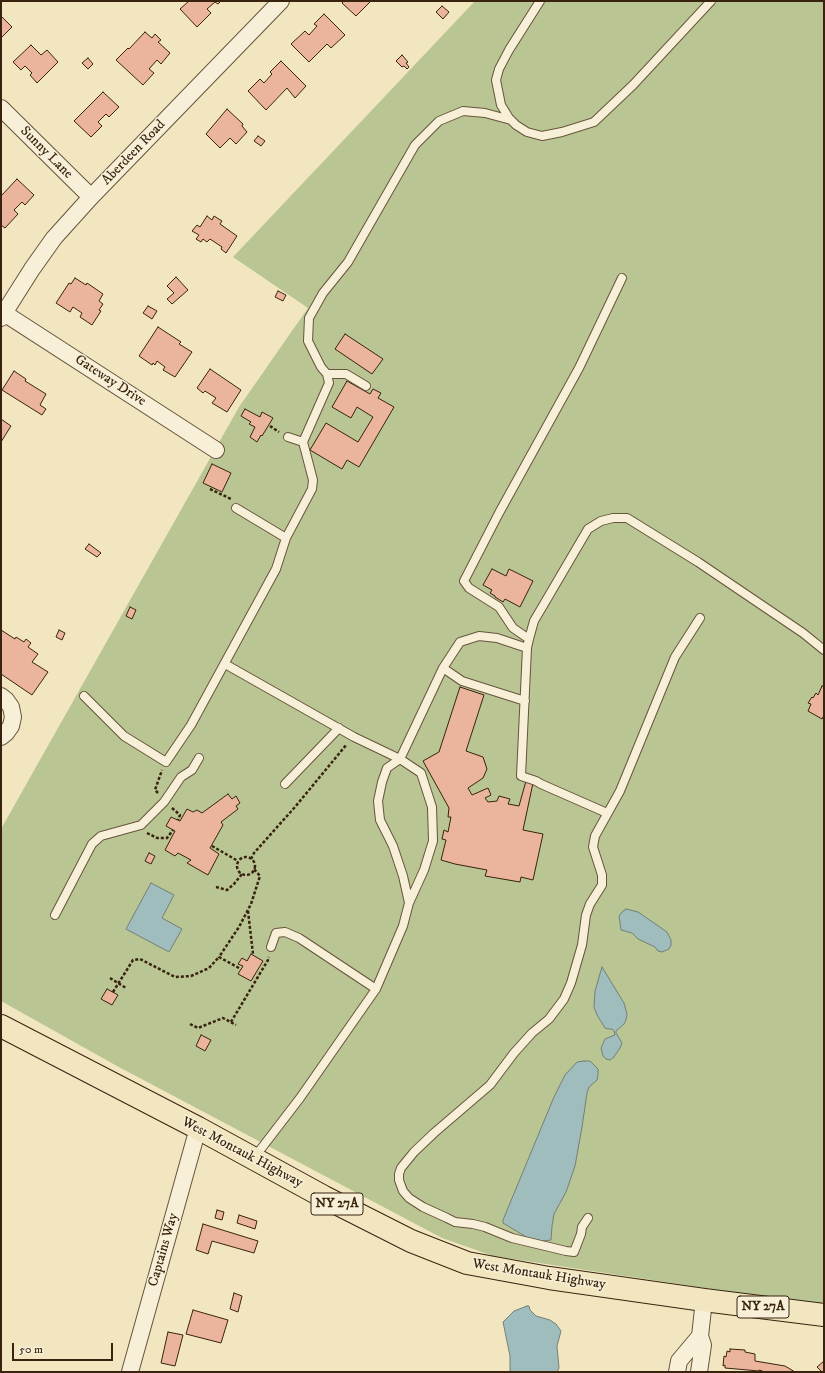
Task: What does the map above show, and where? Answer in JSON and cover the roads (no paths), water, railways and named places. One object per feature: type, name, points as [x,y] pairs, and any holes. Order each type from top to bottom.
[{"type":"main road","name":"West Montauk Highway","points":[[1,1026],[411,1241],[467,1263],[549,1278],[703,1300]]},
{"type":"main road","name":"NY 27A","points":[[703,1300],[824,1315]]},
{"type":"street","name":"Aberdeen Road","points":[[3,315],[32,269],[54,238],[91,197],[281,1]]},
{"type":"street","name":"Sunny Lane","points":[[1,108],[91,197]]},
{"type":"street","name":"Gateway Drive","points":[[3,315],[216,450]]},
{"type":"street","points":[[1,696],[6,700],[11,708],[13,717],[11,726],[6,734],[1,737]]},
{"type":"street","name":"Captains Way","points":[[130,1372],[198,1128]]},
{"type":"street","points":[[687,1372],[695,1342],[703,1300]]},
{"type":"street","points":[[678,1372],[679,1361],[695,1342]]},
{"type":"street","points":[[695,1342],[703,1345],[699,1372]]},
{"type":"lane","points":[[540,1],[509,50],[499,69],[496,80],[501,105],[516,125],[527,132],[542,136],[594,122],[633,85],[711,1]]},
{"type":"lane","points":[[84,696],[124,736],[166,762],[191,725],[276,569],[286,538],[312,489],[313,480],[303,442],[329,383],[327,374],[321,367],[308,341],[309,318],[323,294],[348,262],[415,145],[439,121],[463,111],[485,113],[512,120]]},
{"type":"lane","points":[[529,639],[514,628],[499,608],[469,588],[464,581],[499,513],[579,368],[622,278]]},
{"type":"lane","points":[[327,374],[346,374],[366,386]]},
{"type":"lane","points":[[288,437],[303,442]]},
{"type":"lane","points":[[236,508],[286,538]]},
{"type":"lane","points":[[607,812],[521,776],[527,648],[529,639],[534,621],[588,529],[600,521],[612,518],[627,518],[698,562],[803,633],[824,650]]},
{"type":"lane","points":[[588,1218],[582,1226],[581,1234],[574,1252],[566,1251],[512,1238],[479,1226],[455,1222],[423,1207],[409,1198],[403,1191],[399,1180],[399,1174],[401,1168],[414,1152],[490,1085],[514,1053],[532,1033],[550,1019],[564,999],[571,983],[582,945],[586,915],[590,904],[602,885],[602,875],[593,847],[595,836],[620,791],[675,657],[700,618]]},
{"type":"lane","points":[[408,903],[403,876],[393,846],[380,820],[378,802],[382,782],[387,768],[400,759],[443,668],[460,642],[479,636],[497,638],[527,648]]},
{"type":"lane","points":[[225,664],[354,737],[400,759],[421,773],[432,807],[433,842],[424,870],[408,903],[403,926],[376,989],[300,1098],[254,1159]]},
{"type":"lane","points":[[443,668],[462,681],[525,701]]},
{"type":"lane","points":[[285,784],[339,728]]},
{"type":"lane","points":[[55,915],[92,844],[101,836],[141,825],[164,802],[181,777],[192,770],[199,758]]},
{"type":"lane","points":[[271,947],[276,933],[285,932],[299,938],[376,989]]},
{"type":"water","points":[[151,883],[174,895],[162,918],[182,929],[169,952],[126,929]]},
{"type":"water","points":[[626,909],[638,912],[667,932],[671,940],[669,949],[662,952],[658,951],[655,947],[638,939],[632,933],[621,930],[619,916]]},
{"type":"water","points":[[602,967],[624,1003],[627,1014],[624,1024],[616,1031],[622,1043],[614,1057],[610,1060],[603,1056],[601,1048],[605,1039],[615,1035],[614,1031],[612,1029],[605,1028],[594,1007],[595,991]]},
{"type":"water","points":[[590,1061],[598,1069],[598,1075],[597,1080],[589,1087],[587,1093],[575,1166],[566,1192],[554,1214],[551,1240],[542,1241],[528,1238],[503,1223],[503,1220],[554,1097],[565,1075],[577,1062]]},
{"type":"water","points":[[529,1306],[530,1310],[536,1316],[550,1320],[556,1324],[561,1331],[557,1346],[559,1368],[557,1372],[510,1372],[510,1356],[503,1322],[514,1311]]}]
